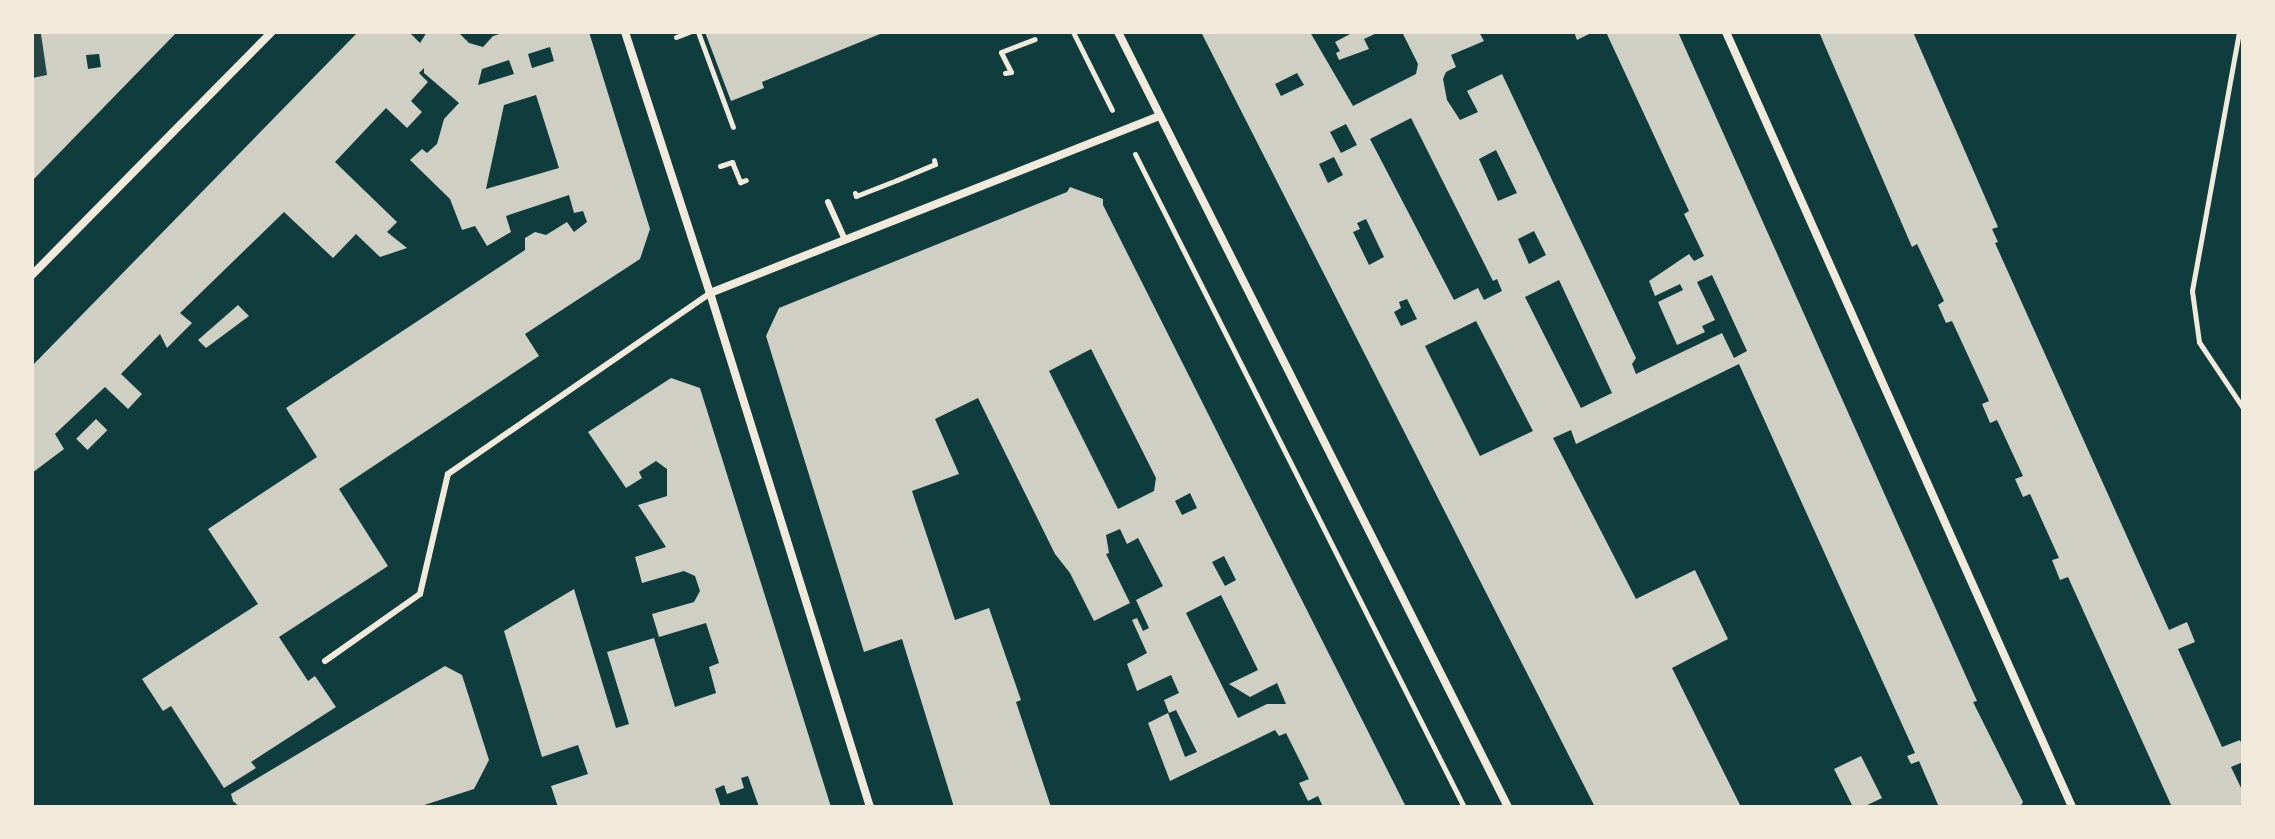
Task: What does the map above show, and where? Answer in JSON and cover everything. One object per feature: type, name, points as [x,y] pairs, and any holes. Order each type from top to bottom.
[{"type":"street","points":[[32,275],[272,32]]},
{"type":"street","points":[[625,32],[870,807]]},
{"type":"street","points":[[1118,32],[1508,807]]},
{"type":"street","points":[[1726,32],[2072,807]]},
{"type":"street","points":[[710,293],[1159,116]]},
{"type":"lane","points":[[828,202],[845,240]]},
{"type":"lane","points":[[325,661],[420,594],[448,474],[710,293]]},
{"type":"path","points":[[676,37],[689,32]]},
{"type":"path","points":[[698,32],[733,127]]},
{"type":"path","points":[[1073,32],[1464,807]]},
{"type":"path","points":[[2239,32],[2192,291],[2199,342],[2243,408]]},
{"type":"path","points":[[1005,73],[1011,72],[1001,52],[1035,39]]},
{"type":"path","points":[[855,192],[856,196],[897,180],[935,164],[934,160]]},
{"type":"path","points":[[720,166],[732,162],[740,182],[746,180]]},
{"type":"shaded area","points":[[32,32],[50,32],[41,34],[47,75],[32,78]]},
{"type":"building","points":[[177,32],[32,181],[32,78],[47,75],[41,34]],"holes":[[[99,54],[101,67],[88,69],[86,55]]]},
{"type":"building","points":[[358,32],[409,32],[420,43],[427,32],[458,32],[469,43],[483,47],[493,36],[506,32],[589,32],[650,229],[640,259],[525,334],[539,356],[339,489],[388,566],[279,637],[308,681],[315,676],[336,707],[251,762],[256,768],[224,788],[171,706],[163,711],[142,679],[258,604],[208,529],[317,457],[286,408],[525,250],[525,238],[535,232],[546,235],[567,222],[574,232],[587,222],[583,211],[574,213],[569,195],[506,216],[511,232],[487,246],[475,226],[462,230],[450,199],[410,160],[422,149],[427,153],[437,144],[444,119],[459,103],[424,73],[424,68],[419,73],[428,82],[411,101],[422,112],[407,128],[386,108],[335,162],[397,222],[387,232],[407,248],[380,257],[356,234],[333,258],[284,212],[180,313],[192,323],[167,348],[160,334],[121,374],[142,394],[128,409],[105,387],[55,434],[64,449],[32,473],[32,366]],"holes":[[[550,47],[554,61],[532,68],[528,54]],[[509,60],[514,74],[478,85],[482,69]],[[536,95],[559,168],[486,189],[504,105]]]},
{"type":"building","points":[[705,32],[885,32],[762,82],[764,88],[731,101]]},
{"type":"building","points":[[1201,32],[1310,32],[1353,106],[1416,74],[1418,64],[1402,32],[1479,32],[1484,41],[1451,55],[1456,67],[1446,72],[1443,79],[1447,100],[1460,120],[1478,112],[1467,91],[1502,74],[1636,358],[1632,364],[1636,374],[1722,333],[1734,358],[1747,351],[1712,275],[1697,282],[1715,320],[1702,326],[1705,332],[1677,345],[1658,302],[1683,290],[1680,284],[1655,296],[1649,281],[1689,254],[1694,261],[1704,256],[1684,214],[1689,211],[1606,32],[1678,32],[1977,701],[1973,702],[2023,802],[2020,807],[1939,807],[1919,761],[1911,764],[1907,756],[1915,753],[1739,364],[1576,444],[1571,430],[1553,438],[1636,599],[1695,570],[1728,639],[1672,668],[1741,807],[1595,807]],"holes":[[[1297,73],[1304,85],[1281,96],[1275,84]],[[1411,118],[1493,281],[1497,279],[1502,291],[1484,300],[1478,288],[1454,300],[1370,139]],[[1346,124],[1357,145],[1341,153],[1330,132]],[[1496,150],[1517,193],[1498,201],[1479,159]],[[1334,157],[1343,175],[1328,183],[1319,164]],[[1366,219],[1384,257],[1369,265],[1353,232],[1360,229],[1357,223]],[[1534,231],[1546,255],[1529,264],[1518,239]],[[1559,280],[1612,393],[1581,408],[1525,297]],[[1407,299],[1417,319],[1401,326],[1394,312],[1401,308],[1399,302]],[[1476,321],[1533,431],[1480,456],[1425,346]]]},
{"type":"building","points":[[1354,32],[1379,32],[1364,39],[1369,49],[1339,60],[1336,53],[1340,51],[1335,42]]},
{"type":"building","points":[[1574,32],[1593,32],[1577,40]]},
{"type":"building","points":[[1819,32],[1913,32],[1998,227],[1992,229],[1998,242],[1995,243],[2169,630],[2187,622],[2195,642],[2178,649],[2222,747],[2240,740],[2243,762],[2231,767],[2243,792],[2243,807],[2172,807],[2068,577],[2060,580],[2052,560],[2059,558],[2030,494],[2023,497],[2015,479],[2023,476],[1997,420],[1990,423],[1982,404],[1989,401],[1952,321],[1946,323],[1938,305],[1944,301],[1917,244],[1912,247]]},
{"type":"building","points":[[1070,187],[1103,199],[1103,205],[1406,807],[1323,807],[1318,796],[1308,801],[1299,783],[1309,779],[1286,733],[1279,736],[1275,730],[1170,781],[1148,723],[1168,713],[1185,757],[1197,752],[1176,710],[1169,713],[1164,700],[1179,693],[1171,675],[1137,691],[1127,664],[1147,653],[1132,620],[1137,618],[1143,631],[1149,628],[1136,600],[1163,586],[1138,538],[1127,544],[1120,529],[1106,535],[1109,553],[1106,554],[1130,603],[1094,621],[1070,573],[1055,554],[978,398],[935,419],[959,474],[912,491],[955,620],[989,608],[1021,700],[1016,702],[1051,807],[954,807],[902,639],[864,652],[766,336],[779,308],[1067,192]],"holes":[[[1091,349],[1156,478],[1154,491],[1118,509],[1049,371]],[[1190,493],[1197,508],[1182,515],[1175,501]],[[1224,556],[1236,580],[1225,586],[1212,562]],[[1221,595],[1258,670],[1229,684],[1250,697],[1277,683],[1286,704],[1267,704],[1238,718],[1186,613]]]},
{"type":"building","points":[[238,305],[249,316],[206,348],[198,340]]},
{"type":"building","points":[[671,378],[700,388],[831,807],[759,807],[748,776],[741,778],[744,788],[727,794],[724,785],[715,789],[721,807],[558,807],[551,786],[588,774],[578,745],[542,757],[504,631],[574,589],[616,728],[629,724],[607,652],[654,638],[675,707],[716,693],[709,667],[719,663],[706,623],[659,637],[652,614],[694,602],[700,591],[695,576],[684,571],[642,583],[635,557],[666,547],[638,505],[667,496],[667,469],[656,461],[639,472],[642,478],[626,488],[588,432]]},
{"type":"building","points":[[96,419],[107,430],[88,450],[76,439]]},
{"type":"building","points":[[445,666],[462,675],[489,760],[474,789],[418,807],[240,807],[233,801],[231,794]]},
{"type":"building","points":[[1861,756],[1882,798],[1863,807],[1853,807],[1834,769]]}]
